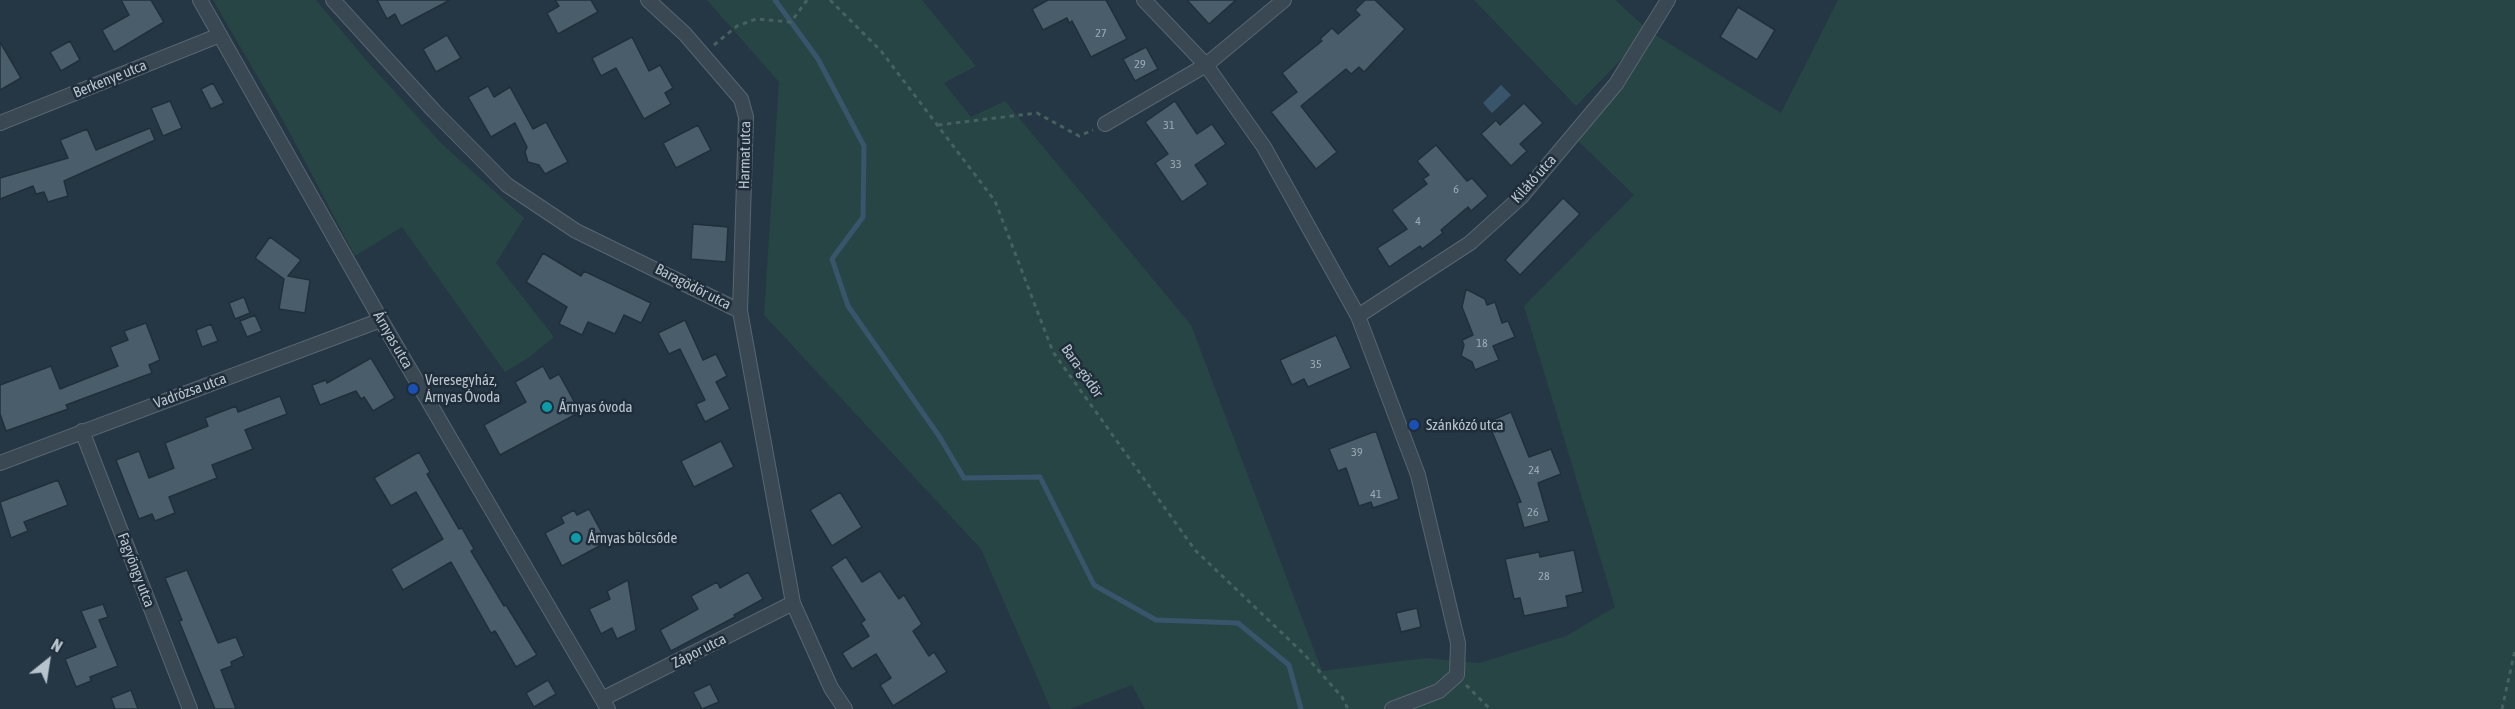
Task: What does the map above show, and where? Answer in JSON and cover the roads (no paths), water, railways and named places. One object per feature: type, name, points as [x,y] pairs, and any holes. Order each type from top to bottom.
[{"type":"street","name":"Árnyas utca","points":[[200,0],[381,320],[606,704]]},
{"type":"street","name":"Baragödör utca","points":[[333,0],[434,111],[507,185],[576,231],[740,311],[793,603],[831,688],[845,709]]},
{"type":"street","name":"Harmat utca","points":[[648,0],[685,34],[741,99],[746,117],[740,311]]},
{"type":"street","points":[[1144,0],[1206,66],[1264,147],[1358,316],[1418,475],[1458,643],[1457,675],[1439,691],[1392,709]]},
{"type":"street","points":[[1106,124],[1206,66],[1284,0]]},
{"type":"street","name":"Kilátó utca","points":[[1358,316],[1470,243],[1521,196],[1616,84],[1668,0]]},
{"type":"street","name":"Berkenye utca","points":[[0,123],[220,35]]},
{"type":"street","name":"Vadrózsa utca","points":[[0,463],[381,320]]},
{"type":"street","name":"Fagyöngy utca","points":[[82,431],[190,709]]},
{"type":"street","name":"Zápor utca","points":[[606,704],[793,603]]},
{"type":"water","points":[[1501,85],[1511,95],[1492,113],[1483,103]]},
{"type":"waterway","points":[[775,0],[818,59],[864,146],[863,217],[832,259],[848,306],[939,436],[964,478],[1040,477],[1094,585],[1156,620],[1238,623],[1289,665],[1301,709]]},
{"type":"place","name":"Veresegyház, Árnyas Óvoda","points":[[413,389]]},
{"type":"place","name":"Árnyas óvoda","points":[[547,407]]},
{"type":"place","name":"Szánkózó utca","points":[[1414,425]]},
{"type":"place","name":"Árnyas bölcsőde","points":[[576,538]]}]
